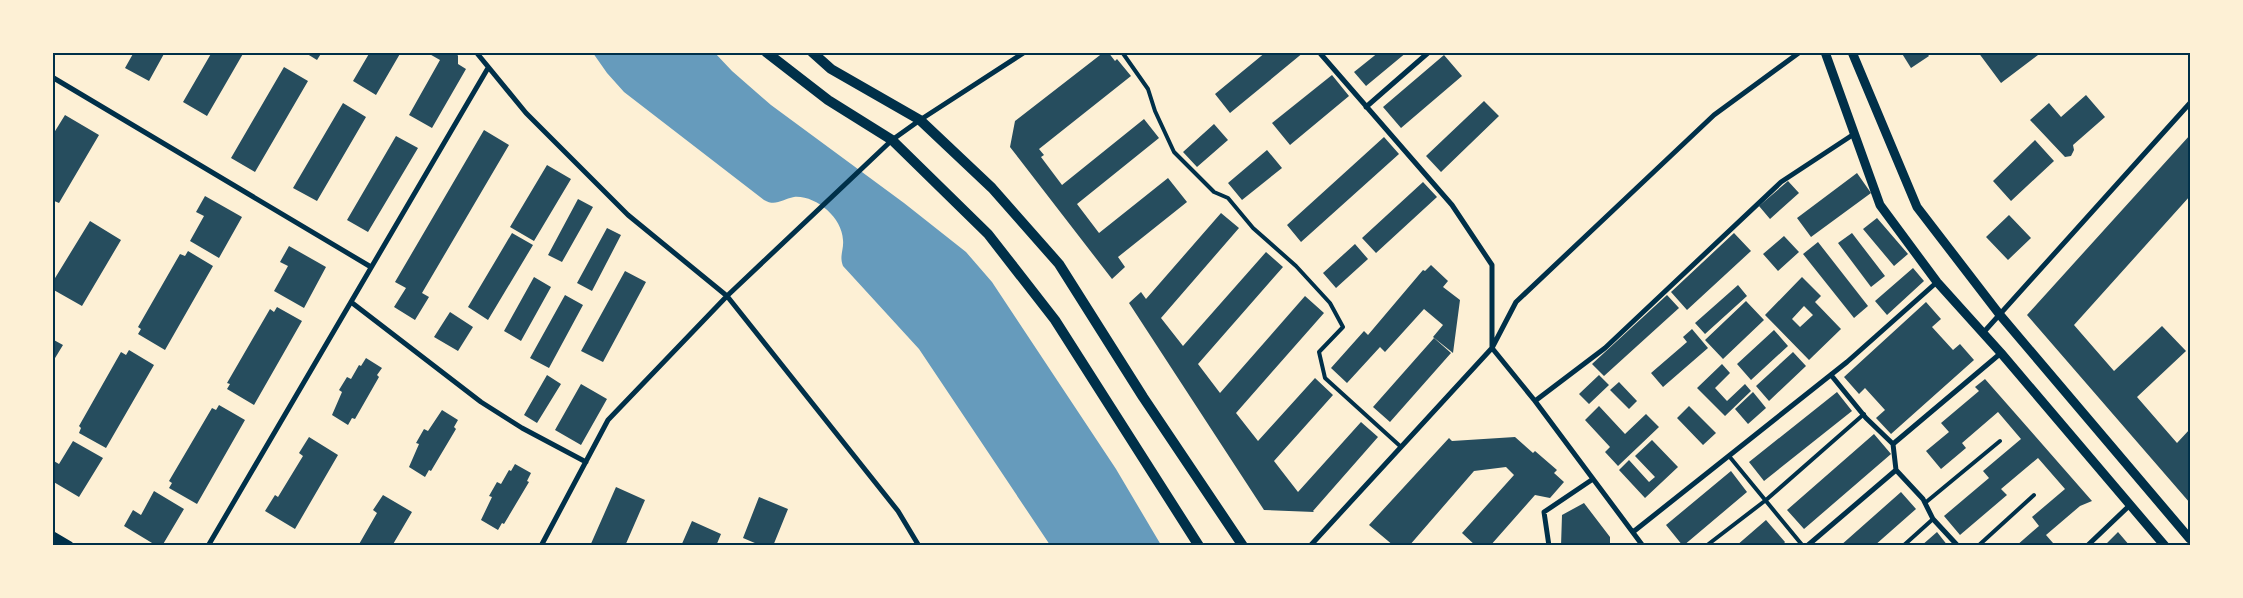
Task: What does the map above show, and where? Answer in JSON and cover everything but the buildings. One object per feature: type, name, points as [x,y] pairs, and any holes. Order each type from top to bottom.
[{"type":"main road","points":[[766,52],[828,100],[892,140],[988,234],[1055,320],[1199,546]]},
{"type":"main road","points":[[812,52],[831,69],[920,120],[992,188],[1059,264],[1143,397],[1243,546]]},
{"type":"main road","points":[[52,536],[69,546]]},
{"type":"street","points":[[476,52],[526,113],[628,215],[728,296],[898,511],[919,546]]},
{"type":"street","points":[[542,546],[608,420],[728,296],[892,140],[1025,52]]},
{"type":"street","points":[[1319,52],[1452,205],[1492,265],[1492,348],[1643,546]]},
{"type":"street","points":[[1366,107],[1429,52]]},
{"type":"street","points":[[1310,546],[1492,348],[1516,302],[1714,115],[1800,52]]},
{"type":"street","points":[[1824,52],[1880,205],[1937,282],[2165,546]]},
{"type":"street","points":[[1852,52],[1917,207],[2000,315],[2190,539]]},
{"type":"street","points":[[208,546],[488,68]]},
{"type":"street","points":[[52,77],[371,267]]},
{"type":"street","points":[[1983,333],[2190,103]]},
{"type":"street","points":[[1534,401],[1605,348],[1781,182],[1854,134]]},
{"type":"street","points":[[1633,532],[1831,374],[1937,282]]},
{"type":"street","points":[[351,302],[481,402],[522,428],[586,462]]},
{"type":"street","points":[[1893,444],[2000,353]]},
{"type":"street","points":[[1831,374],[1864,414],[1893,444],[1896,470],[1925,503],[1933,519],[1958,546]]},
{"type":"street","points":[[1805,546],[1896,470]]},
{"type":"street","points":[[1549,546],[1544,512],[1593,478]]},
{"type":"street","points":[[2087,546],[2131,505]]},
{"type":"lane","points":[[1122,52],[1148,89],[1155,111],[1174,152],[1214,192],[1228,198],[1253,228],[1296,266],[1330,304],[1343,327],[1319,352],[1325,378],[1400,446]]},
{"type":"lane","points":[[1706,546],[1766,500],[1864,414]]},
{"type":"lane","points":[[1925,503],[2000,441]]},
{"type":"lane","points":[[1729,456],[1805,546]]},
{"type":"lane","points":[[1978,546],[2034,495]]},
{"type":"lane","points":[[1903,546],[1933,519]]},
{"type":"water","points":[[593,53],[715,53],[732,71],[771,105],[904,203],[966,252],[992,282],[1116,469],[1161,545],[1050,545],[919,349],[843,266],[841,259],[843,244],[841,231],[833,216],[818,204],[802,197],[794,197],[776,203],[764,200],[624,92]]}]
